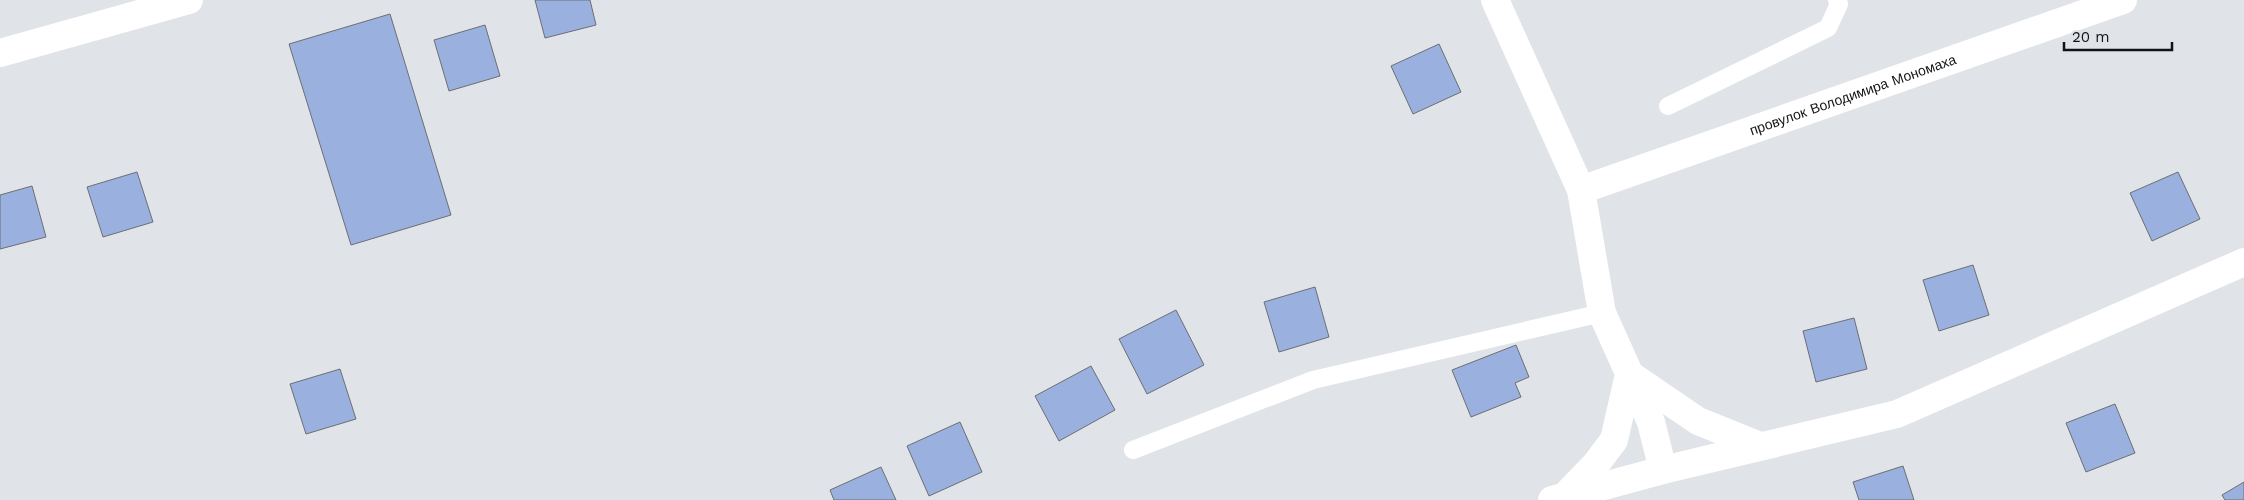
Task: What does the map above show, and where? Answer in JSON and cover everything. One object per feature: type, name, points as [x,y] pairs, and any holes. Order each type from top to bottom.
[{"type":"street","points":[[0,53],[189,0]]},
{"type":"street","points":[[1495,0],[1581,190],[1602,314],[1651,422],[1663,470]]},
{"type":"street","name":"провулок Володимира Мономаха","points":[[1581,190],[2123,0]]},
{"type":"street","points":[[1559,498],[1663,470],[1897,414],[2244,262]]},
{"type":"street","points":[[1629,374],[1698,421],[1760,446]]},
{"type":"street","points":[[1559,498],[1596,464],[1614,440],[1629,374]]},
{"type":"lane","points":[[1668,106],[1828,28],[1839,4],[1837,0]]},
{"type":"lane","points":[[1133,450],[1313,380],[1602,314]]},
{"type":"building","points":[[535,0],[590,0],[596,25],[545,38]]},
{"type":"building","points":[[390,14],[451,215],[351,245],[289,44]]},
{"type":"building","points":[[485,25],[500,76],[449,91],[434,40]]},
{"type":"building","points":[[1439,44],[1461,92],[1413,114],[1391,66]]},
{"type":"building","points":[[137,172],[153,222],[103,237],[87,187]]},
{"type":"building","points":[[2178,172],[2200,219],[2152,241],[2130,193]]},
{"type":"building","points":[[32,186],[46,237],[0,249],[0,195]]},
{"type":"building","points":[[1973,265],[1989,315],[1939,331],[1923,280]]},
{"type":"building","points":[[1315,287],[1329,337],[1279,352],[1264,302]]},
{"type":"building","points":[[1176,310],[1204,365],[1147,394],[1119,339]]},
{"type":"building","points":[[1854,318],[1867,369],[1816,382],[1803,331]]},
{"type":"building","points":[[1516,345],[1529,377],[1515,383],[1521,397],[1471,417],[1452,370]]},
{"type":"building","points":[[1091,366],[1115,410],[1059,441],[1035,396]]},
{"type":"building","points":[[340,369],[356,419],[306,434],[290,384]]},
{"type":"building","points":[[2115,404],[2135,453],[2086,472],[2066,423]]},
{"type":"building","points":[[960,422],[982,472],[929,496],[907,446]]},
{"type":"building","points":[[1903,466],[1914,500],[1859,500],[1853,482]]},
{"type":"building","points":[[881,467],[896,500],[834,500],[830,490]]},
{"type":"building","points":[[2244,482],[2244,500],[2225,500],[2222,495]]}]
